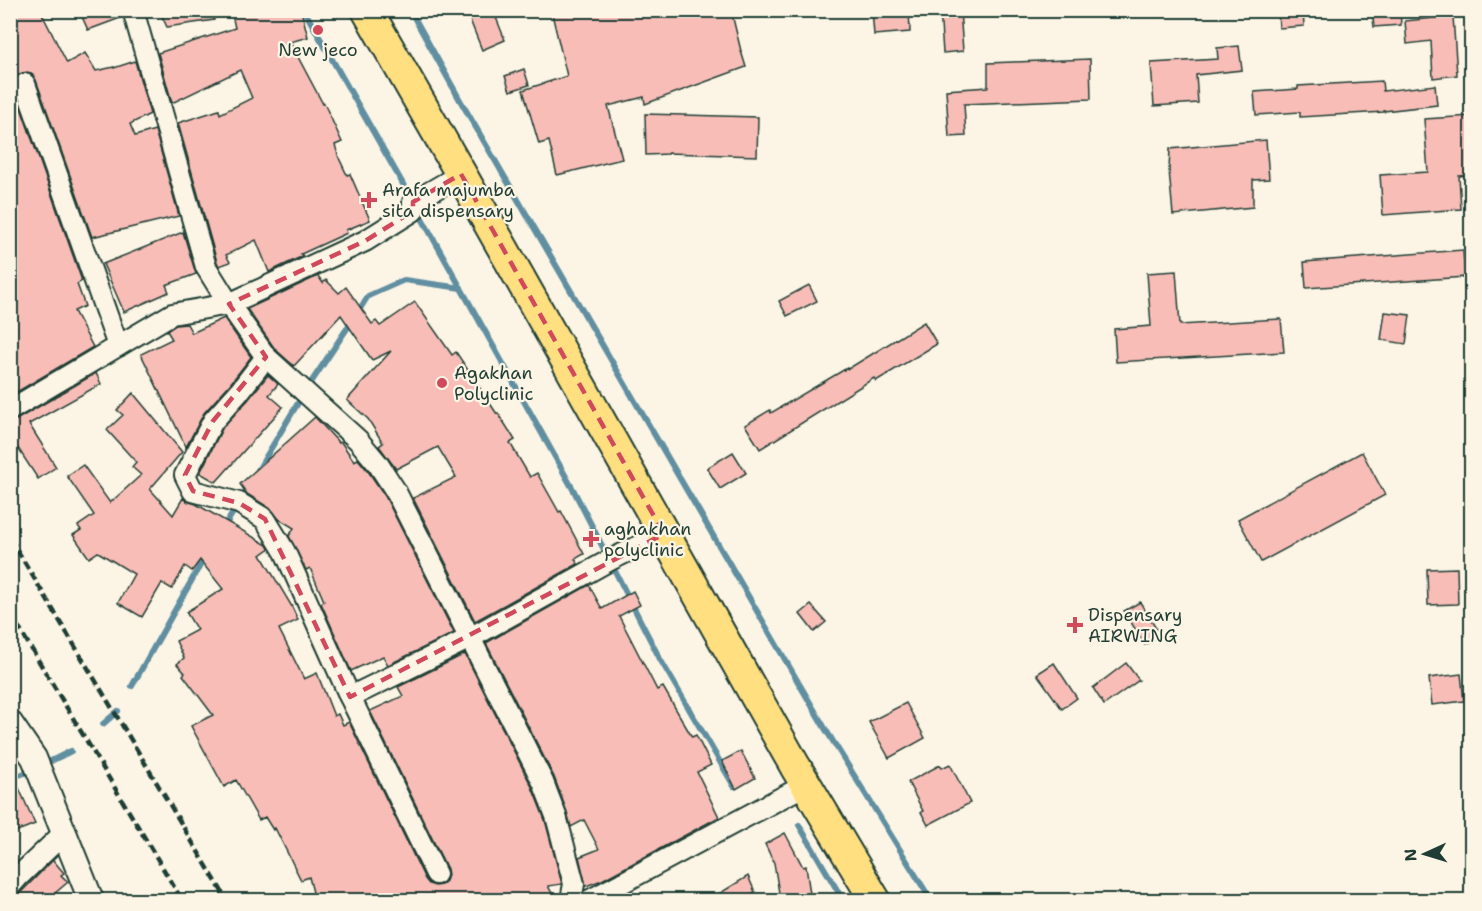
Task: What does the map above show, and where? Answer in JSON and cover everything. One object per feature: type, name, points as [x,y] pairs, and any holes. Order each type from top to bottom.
[{"type":"main road","points":[[367,10],[789,756],[875,900]]},
{"type":"street","points":[[133,10],[206,267],[266,357],[358,440],[378,464],[395,490],[543,782],[553,808],[574,884],[571,900]]},
{"type":"street","points":[[25,84],[118,346]]},
{"type":"street","points":[[10,410],[172,314],[229,304],[366,241],[413,211],[413,202],[461,174]]},
{"type":"street","points":[[266,357],[213,421],[185,476],[194,491],[239,503],[265,519],[285,552],[350,697],[436,874]]},
{"type":"street","points":[[350,697],[470,638],[610,560],[664,534]]},
{"type":"street","points":[[10,723],[34,758],[91,900]]},
{"type":"street","points":[[590,900],[807,784]]},
{"type":"street","points":[[10,886],[63,833]]},
{"type":"highlighted area","points":[[461,174],[664,534],[350,697],[265,519],[239,503],[193,491],[185,475],[213,421],[266,357],[229,304],[365,241],[413,211],[413,202]]},
{"type":"building","points":[[10,10],[40,10],[67,63],[85,53],[96,71],[135,61],[150,114],[130,124],[135,136],[155,130],[179,216],[92,237],[36,80],[28,72],[16,76],[13,81],[14,88],[82,281],[77,284],[85,306],[74,311],[93,347],[10,396]]},
{"type":"building","points":[[79,10],[121,10],[123,17],[88,30]]},
{"type":"building","points":[[159,10],[213,10],[214,20],[167,27]]},
{"type":"building","points":[[231,10],[301,10],[308,37],[290,42],[324,103],[342,142],[335,145],[339,158],[347,175],[350,174],[370,220],[346,230],[347,233],[269,272],[256,240],[226,255],[230,262],[219,266],[178,123],[219,110],[220,114],[252,98],[240,70],[172,103],[158,53],[235,28]]},
{"type":"building","points":[[466,10],[493,10],[505,40],[482,50]]},
{"type":"building","points":[[551,10],[731,10],[746,67],[645,104],[644,97],[608,106],[622,159],[557,175],[549,141],[539,144],[523,90],[567,76]]},
{"type":"building","points":[[872,10],[909,10],[910,32],[874,35]]},
{"type":"building","points":[[940,10],[960,10],[963,51],[943,53]]},
{"type":"building","points":[[1278,10],[1303,10],[1304,26],[1279,28]]},
{"type":"building","points":[[1372,10],[1400,10],[1401,25],[1374,27]]},
{"type":"building","points":[[1453,16],[1457,75],[1433,78],[1431,41],[1407,44],[1405,21]]},
{"type":"building","points":[[1239,46],[1242,70],[1196,75],[1198,103],[1154,106],[1151,63],[1218,59],[1217,48]]},
{"type":"building","points":[[1090,59],[1091,99],[964,104],[966,136],[949,137],[946,90],[988,87],[988,63]]},
{"type":"building","points":[[524,69],[529,85],[510,91],[505,76]]},
{"type":"building","points":[[1382,81],[1383,91],[1435,85],[1437,105],[1384,112],[1300,117],[1300,112],[1256,115],[1254,92],[1298,89],[1298,86]]},
{"type":"building","points":[[645,114],[758,117],[757,156],[668,153],[646,155]]},
{"type":"building","points":[[1472,116],[1472,175],[1459,176],[1461,209],[1383,215],[1380,175],[1428,172],[1424,119]]},
{"type":"building","points":[[1266,140],[1269,179],[1253,180],[1253,207],[1173,215],[1169,170],[1170,149]]},
{"type":"building","points":[[183,232],[196,274],[166,285],[169,292],[124,312],[103,264]]},
{"type":"building","points":[[1463,250],[1465,277],[1306,288],[1304,262]]},
{"type":"building","points":[[1176,271],[1180,325],[1281,319],[1284,352],[1116,362],[1114,329],[1151,326],[1147,273]]},
{"type":"building","points":[[318,276],[323,283],[326,280],[339,293],[346,287],[372,324],[376,321],[380,326],[415,302],[452,355],[456,352],[498,413],[515,440],[510,443],[530,477],[537,473],[559,512],[561,511],[584,554],[575,559],[578,564],[475,621],[413,498],[456,477],[438,447],[396,469],[379,446],[383,443],[368,419],[347,400],[391,351],[372,360],[341,315],[294,366],[275,349],[247,309]]},
{"type":"building","points":[[809,285],[817,301],[787,316],[779,301]]},
{"type":"building","points":[[1385,312],[1410,315],[1406,344],[1381,340]]},
{"type":"building","points":[[224,318],[251,357],[204,413],[186,447],[141,354],[172,339],[167,331],[176,325],[187,324],[192,333]]},
{"type":"building","points":[[924,322],[937,344],[876,381],[874,378],[760,449],[745,425],[770,410],[771,413],[848,369]]},
{"type":"building","points":[[96,373],[101,384],[29,424],[56,467],[38,479],[10,436],[10,422]]},
{"type":"building","points":[[268,375],[278,384],[269,395],[283,407],[216,482],[200,473],[223,427]]},
{"type":"building","points":[[133,393],[182,452],[150,489],[173,515],[183,498],[267,545],[269,549],[261,555],[298,620],[279,629],[304,679],[317,673],[334,716],[338,714],[343,725],[349,722],[425,879],[429,884],[435,886],[446,881],[447,869],[370,711],[403,696],[398,687],[465,654],[532,787],[545,820],[562,884],[548,886],[556,900],[315,900],[309,877],[301,880],[275,828],[273,830],[265,817],[259,820],[236,780],[224,787],[191,726],[213,715],[177,664],[184,658],[176,641],[197,630],[186,612],[223,589],[200,560],[192,571],[185,566],[172,589],[162,583],[142,617],[118,603],[134,574],[98,552],[89,558],[73,535],[81,530],[78,526],[94,515],[67,476],[83,465],[110,503],[141,475],[132,467],[136,462],[107,430],[123,415],[117,410]]},
{"type":"building","points":[[315,417],[339,443],[341,442],[354,461],[358,459],[385,496],[454,633],[388,665],[383,656],[351,671],[321,603],[324,601],[310,568],[306,570],[289,536],[294,528],[279,519],[271,509],[247,494],[240,484]]},
{"type":"building","points":[[733,452],[746,473],[720,489],[707,468]]},
{"type":"building","points":[[1362,452],[1385,495],[1261,562],[1238,519]]},
{"type":"building","points":[[1457,568],[1458,604],[1428,605],[1427,569]]},
{"type":"building","points":[[589,585],[602,609],[633,591],[640,605],[619,616],[657,690],[663,687],[692,737],[696,735],[711,765],[697,772],[719,817],[602,880],[586,886],[579,857],[599,849],[584,820],[571,827],[554,777],[486,643]]},
{"type":"building","points":[[1140,602],[1160,635],[1145,645],[1124,611]]},
{"type":"building","points":[[811,605],[826,622],[814,632],[800,614]]},
{"type":"building","points":[[1054,663],[1077,698],[1062,709],[1037,674]]},
{"type":"building","points":[[1126,663],[1139,680],[1104,705],[1093,688]]},
{"type":"building","points":[[1461,674],[1464,701],[1432,705],[1429,678]]},
{"type":"building","points":[[906,703],[925,738],[889,758],[869,722]]},
{"type":"building","points":[[741,751],[755,778],[736,789],[722,761]]},
{"type":"building","points":[[950,764],[970,803],[928,825],[908,782],[940,765],[942,768]]},
{"type":"building","points":[[10,768],[35,824],[10,834]]},
{"type":"building","points":[[785,833],[803,867],[806,866],[810,894],[780,899],[774,863],[765,844]]},
{"type":"building","points":[[53,860],[64,873],[61,875],[68,882],[47,900],[10,900],[19,894]]},
{"type":"building","points":[[748,876],[755,892],[741,900],[709,900]]},
{"type":"waterway","points":[[304,10],[412,200]]},
{"type":"waterway","points":[[410,10],[826,730],[931,900]]},
{"type":"waterway","points":[[418,211],[574,491],[660,659],[734,786]]},
{"type":"waterway","points":[[358,312],[368,296],[404,280],[461,288]]},
{"type":"waterway","points":[[258,470],[304,393],[352,321]]},
{"type":"waterway","points":[[223,529],[249,486]]},
{"type":"waterway","points":[[132,686],[206,555]]},
{"type":"waterway","points":[[103,724],[118,711]]},
{"type":"waterway","points":[[51,761],[71,751]]},
{"type":"waterway","points":[[10,778],[25,773]]},
{"type":"waterway","points":[[799,825],[843,900]]},
{"type":"railway","points":[[10,538],[227,900]]},
{"type":"railway","points":[[10,613],[182,900]]},
{"type":"place","name":"New jeco","points":[[318,30]]},
{"type":"place","name":"Arafa majumba sita dispensary","points":[[369,200]]},
{"type":"place","name":"Agakhan Polyclinic","points":[[442,383]]},
{"type":"place","name":"aghakhan polyclinic","points":[[591,539]]},
{"type":"place","name":"Dispensary AIRWING","points":[[1075,625]]}]
